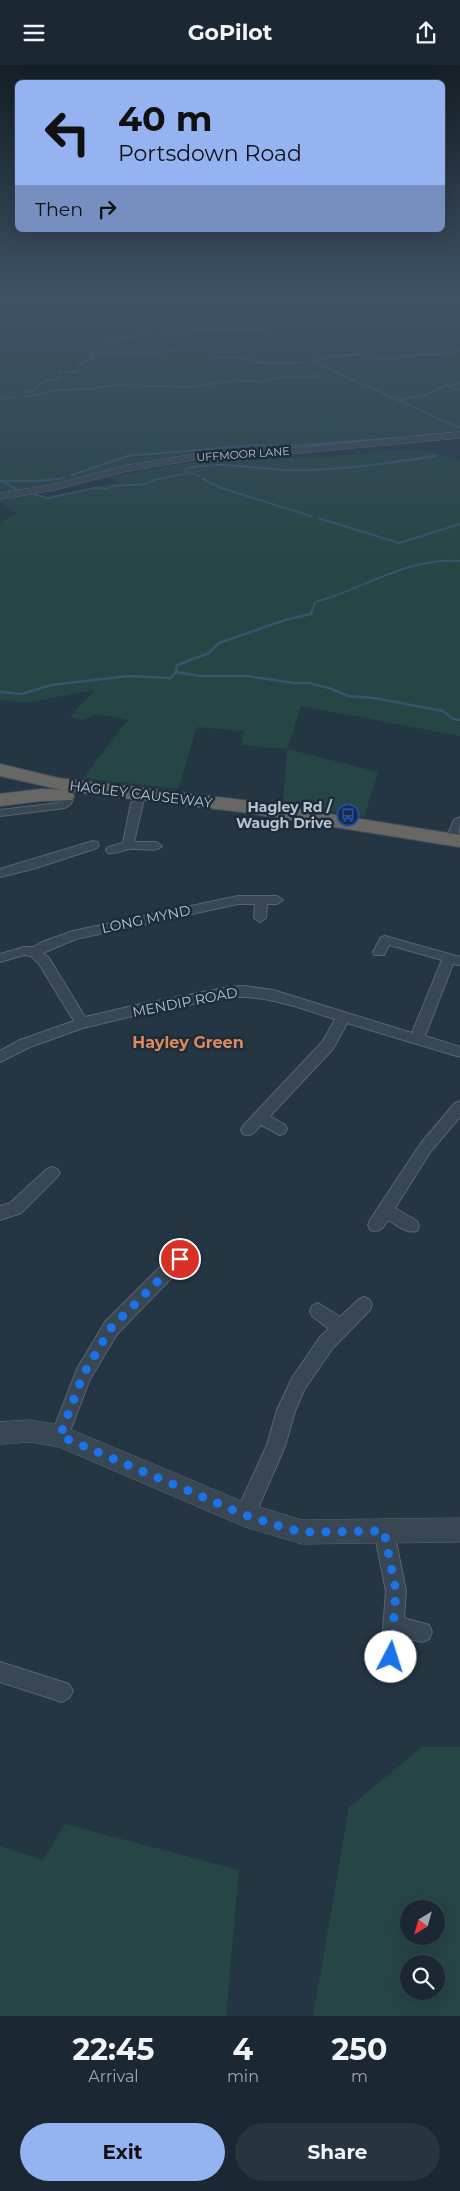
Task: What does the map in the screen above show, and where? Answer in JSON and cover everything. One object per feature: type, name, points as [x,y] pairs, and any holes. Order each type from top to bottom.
[{"type":"highway","name":"HAGLEY CAUSEWAY","points":[[0,770],[58,784],[242,806],[457,844]]},
{"type":"highway","points":[[0,778],[0,786]]},
{"type":"highway","name":"HAGLEY CAUSEWAY","points":[[0,800],[41,795],[69,796],[136,803],[388,839],[457,844]]},
{"type":"street","name":"UFFMOOR LANE","points":[[0,496],[51,488],[124,469],[211,454],[290,451],[460,435]]},
{"type":"street","points":[[0,813],[61,806],[69,796]]},
{"type":"street","points":[[128,845],[136,803]]},
{"type":"street","points":[[457,844],[460,820]]},
{"type":"street","points":[[0,873],[32,865],[93,845]]},
{"type":"street","points":[[112,850],[128,845],[156,846]]},
{"type":"street","name":"LONG MYND","points":[[0,958],[24,951],[35,952],[46,945],[73,935],[238,900],[277,901]]},
{"type":"street","points":[[260,918],[261,900]]},
{"type":"street","points":[[379,952],[384,940],[454,960],[417,1038]]},
{"type":"street","points":[[35,952],[44,961],[82,1023]]},
{"type":"street","name":"MENDIP ROAD","points":[[0,1057],[42,1036],[82,1023],[229,992],[247,990],[275,994],[343,1017],[460,1051]]},
{"type":"street","points":[[248,1130],[328,1045],[343,1017]]},
{"type":"street","points":[[376,1225],[426,1147],[460,1107]]},
{"type":"street","points":[[260,1117],[280,1129]]},
{"type":"street","points":[[0,1213],[14,1208],[52,1173]]},
{"type":"street","points":[[386,1211],[411,1225]]},
{"type":"street","points":[[60,1436],[83,1375],[111,1328],[180,1259]]},
{"type":"street","points":[[245,1515],[276,1446],[286,1410],[298,1384],[326,1343],[364,1305]]},
{"type":"street","points":[[318,1311],[340,1327]]},
{"type":"street","points":[[0,1433],[30,1431],[60,1436],[245,1515],[302,1532],[435,1529],[460,1531]]},
{"type":"street","points":[[384,1531],[396,1591],[391,1657]]},
{"type":"street","points":[[393,1625],[422,1632]]},
{"type":"street","points":[[0,1672],[62,1691]]},
{"type":"green space","points":[[0,386],[460,386],[460,433],[306,448],[224,449],[111,470],[51,486],[0,493]]},
{"type":"green space","points":[[381,451],[426,451],[460,461],[460,736],[301,706],[287,749],[241,745],[244,731],[197,727],[178,789],[83,778],[128,720],[95,714],[83,720],[70,717],[95,690],[25,703],[0,700],[0,522],[17,514],[0,502],[0,498],[33,493],[48,498],[119,482],[108,477],[221,457],[282,454],[287,458],[338,457]]},
{"type":"green space","points":[[287,749],[378,772],[364,817],[283,803]]},
{"type":"green space","points":[[422,1747],[460,1747],[460,2016],[313,2016],[349,1807]]},
{"type":"green space","points":[[65,1824],[239,1870],[226,2016],[0,2016],[0,1846],[43,1860]]},
{"type":"waterway","points":[[37,395],[26,392],[34,390],[38,386]]},
{"type":"waterway","points":[[37,395],[57,390],[109,386]]},
{"type":"waterway","points":[[156,386],[198,386]]},
{"type":"waterway","points":[[367,386],[460,428]]},
{"type":"waterway","points":[[400,400],[427,394],[445,386]]},
{"type":"waterway","points":[[445,386],[460,390]]},
{"type":"waterway","points":[[23,397],[37,395]]},
{"type":"waterway","points":[[0,399],[13,397]]},
{"type":"waterway","points":[[72,475],[127,456],[257,445],[285,446],[382,439]]},
{"type":"waterway","points":[[187,472],[185,469],[211,465],[288,470],[325,469],[437,456]]},
{"type":"waterway","points":[[29,493],[48,498],[95,488],[107,489],[113,486],[146,484],[157,479],[187,472]]},
{"type":"waterway","points":[[187,472],[200,476]]},
{"type":"waterway","points":[[0,481],[38,481],[64,478]]},
{"type":"waterway","points":[[203,479],[221,488],[311,516]]},
{"type":"waterway","points":[[4,482],[17,490]]},
{"type":"waterway","points":[[318,518],[399,543],[460,524]]},
{"type":"waterway","points":[[312,611],[315,602],[386,575],[422,564],[440,561],[460,561]]},
{"type":"waterway","points":[[176,672],[177,665],[209,653],[219,643],[285,620],[311,614],[312,610]]},
{"type":"waterway","points":[[0,692],[22,694],[51,685],[129,676],[171,678],[176,672]]},
{"type":"waterway","points":[[176,672],[199,676],[247,676],[294,683],[309,683],[329,688],[348,696],[374,698],[443,711],[453,719],[460,720]]},
{"type":"place","name":"Hagley Rd / Waugh Drive","points":[[348,815]]},
{"type":"district","name":"Hayley Green","points":[[188,1042]]},
{"type":"route","points":[[180,1259],[111,1328],[83,1375],[60,1436],[245,1515],[282,1527],[302,1532],[384,1531],[396,1591],[391,1657]]}]
